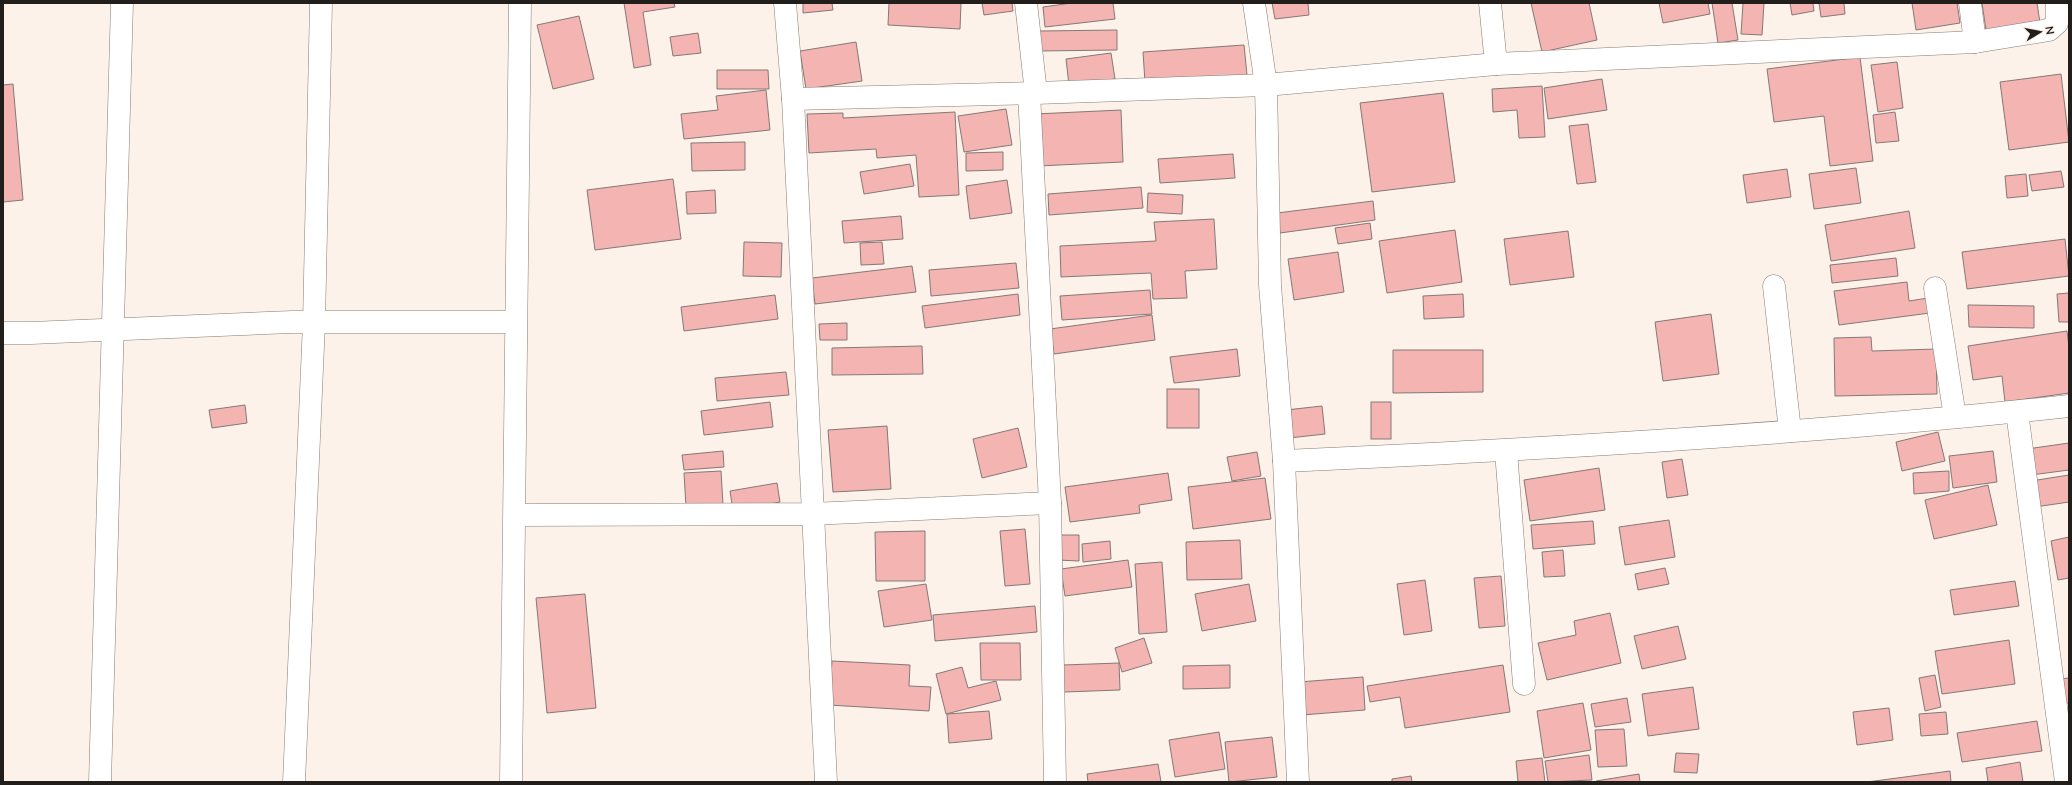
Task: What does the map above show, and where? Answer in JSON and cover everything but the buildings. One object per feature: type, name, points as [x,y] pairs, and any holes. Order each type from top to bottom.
[{"type":"street","points":[[100,782],[122,3]]},
{"type":"street","points":[[294,782],[314,323],[321,3]]},
{"type":"street","points":[[511,782],[515,515],[515,322],[520,3]]},
{"type":"street","points":[[785,3],[793,99],[826,782]]},
{"type":"street","points":[[1026,3],[1033,93],[1050,503],[1055,782]]},
{"type":"street","points":[[1254,3],[1266,85],[1270,285],[1284,461],[1298,782]]},
{"type":"street","points":[[1490,3],[1496,64]]},
{"type":"street","points":[[1970,3],[1976,42]]},
{"type":"street","points":[[793,99],[1266,85],[1496,64],[1976,42],[2049,30],[2057,23],[2057,3]]},
{"type":"street","points":[[1774,286],[1790,431]]},
{"type":"street","points":[[1935,288],[1955,417]]},
{"type":"street","points":[[3,333],[314,323],[515,322]]},
{"type":"street","points":[[1284,461],[1506,451],[1790,431],[2017,412],[2069,406]]},
{"type":"street","points":[[2017,412],[2066,782]]},
{"type":"street","points":[[1506,451],[1524,684]]},
{"type":"street","points":[[515,515],[812,514],[1050,503]]}]
